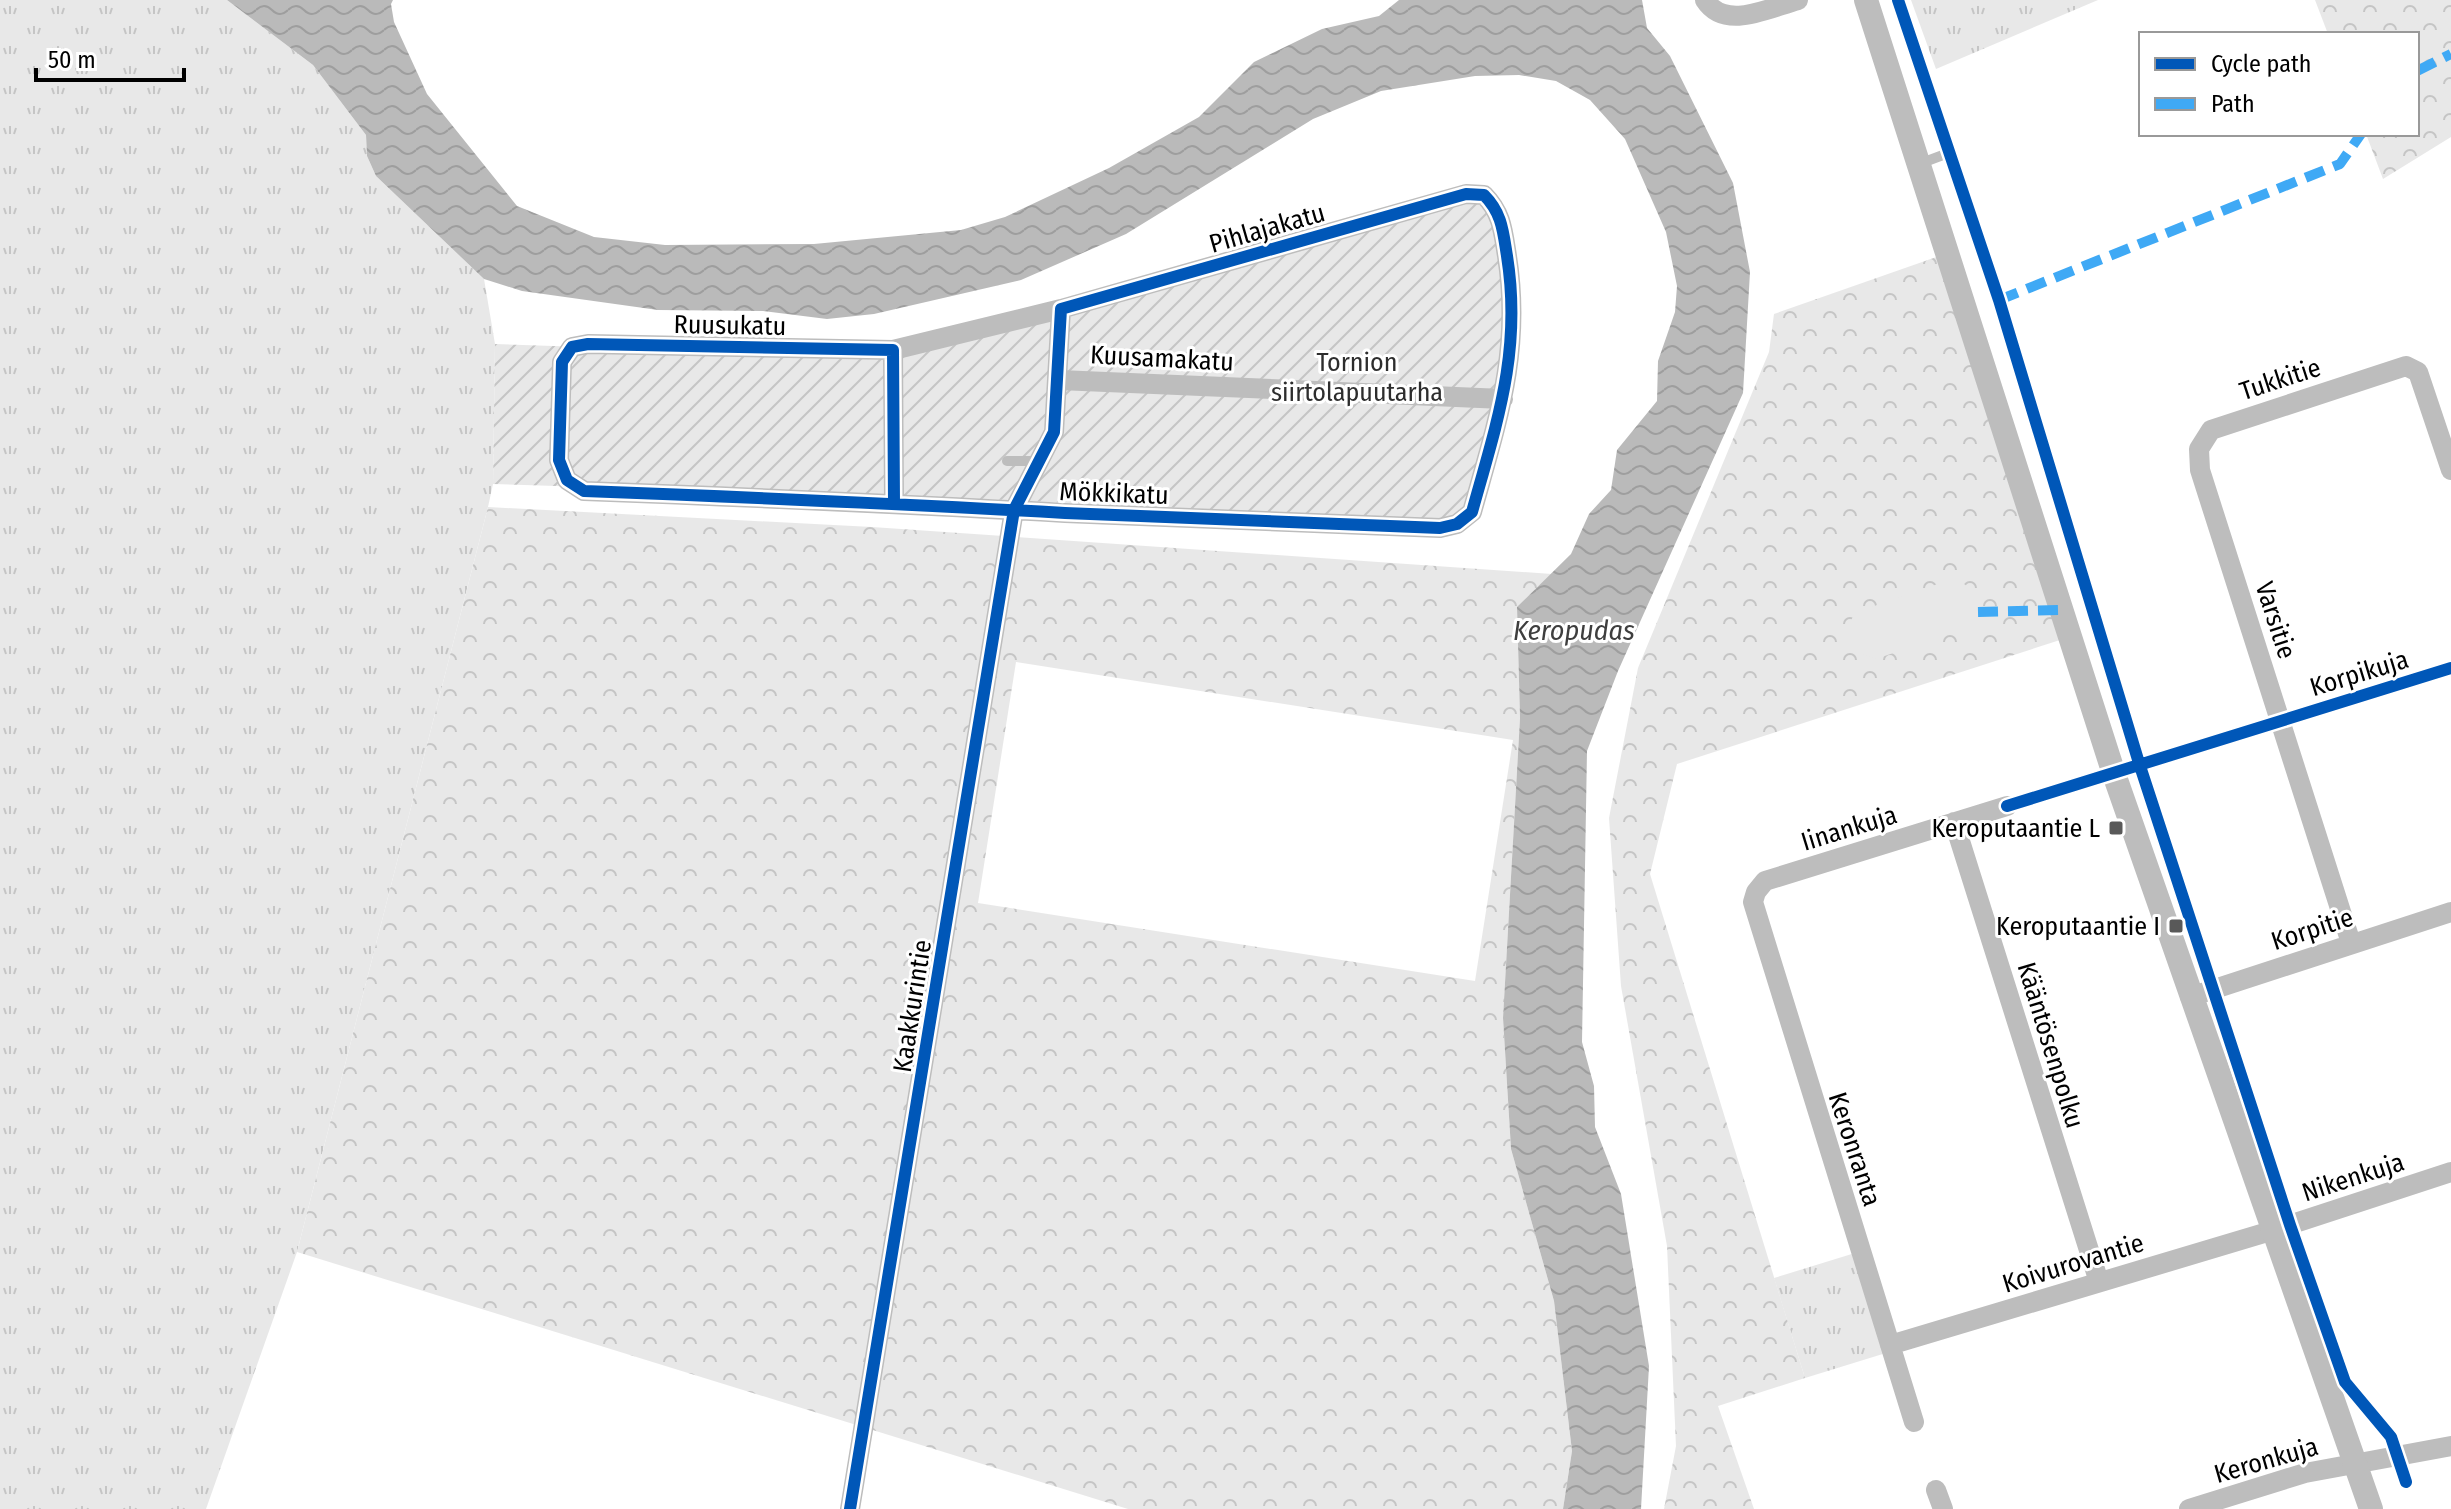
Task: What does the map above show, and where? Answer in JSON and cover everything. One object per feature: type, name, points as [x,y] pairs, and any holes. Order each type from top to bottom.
[{"type":"street","points":[[1705,0],[1717,15],[1732,17],[1798,0]]},
{"type":"street","points":[[1866,0],[1914,165],[2114,774],[2271,1231],[2371,1509]]},
{"type":"street","name":"Pihlajakatu","points":[[1061,309],[1466,194],[1484,195],[1499,210],[1514,302],[1503,399]]},
{"type":"street","points":[[894,503],[893,350],[1061,309],[1054,432],[1042,461],[1020,494],[1014,510]]},
{"type":"street","name":"Ruusukatu","points":[[584,491],[567,480],[559,460],[562,362],[572,347],[588,344],[893,350]]},
{"type":"street","name":"Tukkitie","points":[[2199,449],[2211,430],[2406,366],[2418,372],[2451,470]]},
{"type":"street","name":"Kuusamakatu","points":[[1059,380],[1503,399]]},
{"type":"street","name":"Mökkikatu","points":[[584,491],[1440,528],[1457,524],[1472,512],[1503,399]]},
{"type":"street","name":"Varsitie","points":[[2199,449],[2200,470],[2351,943]]},
{"type":"street","name":"Kaakkurintie","points":[[850,1509],[1014,510]]},
{"type":"street","name":"Iinankuja","points":[[1756,892],[1765,881],[2007,806]]},
{"type":"street","name":"Kääntösenpolku","points":[[1954,822],[2099,1282]]},
{"type":"street","name":"Keronranta","points":[[1756,892],[1753,913],[1914,1422]]},
{"type":"street","name":"Korpitie","points":[[2190,997],[2451,912]]},
{"type":"street","name":"Nikenkuja","points":[[2271,1231],[2451,1172]]},
{"type":"street","name":"Koivurovantie","points":[[1890,1345],[2271,1231]]},
{"type":"street","name":"Keronkuja","points":[[2189,1509],[2305,1473],[2451,1446]]},
{"type":"lane","points":[[1914,165],[1951,152]]},
{"type":"lane","points":[[1007,461],[1042,461]]},
{"type":"green space","points":[[0,0],[227,0],[313,65],[366,135],[367,156],[376,176],[484,279],[495,344],[493,484],[488,507],[297,1252],[206,1509],[0,1509]]},
{"type":"green space","points":[[1911,0],[2098,0],[1936,69]]},
{"type":"green space","points":[[2315,0],[2451,0],[2451,137],[2383,179],[2367,136],[2419,136],[2419,32],[2327,32]]},
{"type":"green space","name":"Tornion siirtolapuutarha","points":[[1466,199],[1481,203],[1493,215],[1506,302],[1499,389],[1467,507],[1454,517],[1440,520],[1006,500],[493,484],[495,344],[888,357]]},
{"type":"green space","points":[[1945,254],[2060,640],[1677,764],[1650,874],[1805,1378],[1718,1406],[1754,1509],[1664,1509],[1676,1446],[1667,1246],[1621,986],[1609,818],[1638,668],[1769,352],[1774,314]]},
{"type":"green space","points":[[488,507],[872,527],[1552,574],[1517,608],[1520,718],[1503,1018],[1511,1149],[1554,1301],[1572,1451],[1563,1509],[1128,1509],[297,1252]],"holes":[[[1016,662],[1513,740],[1475,981],[978,903]]]},
{"type":"green space","points":[[1955,578],[1967,586],[1980,623],[1876,659],[1861,654],[1850,624],[1854,613]]},
{"type":"green space","points":[[1855,1253],[1886,1353],[1805,1378],[1774,1278]]},
{"type":"water","name":"Keropudas","points":[[227,0],[393,0],[394,22],[427,94],[517,206],[594,237],[665,245],[814,244],[961,230],[1005,217],[1109,168],[1199,117],[1254,62],[1322,29],[1379,16],[1399,0],[1642,0],[1647,28],[1670,56],[1733,183],[1750,272],[1743,393],[1618,671],[1587,751],[1582,1042],[1594,1086],[1595,1127],[1621,1194],[1649,1366],[1641,1509],[1563,1509],[1572,1451],[1554,1301],[1511,1149],[1503,1018],[1520,718],[1517,607],[1571,554],[1589,514],[1611,490],[1617,450],[1657,401],[1658,361],[1675,312],[1677,286],[1666,232],[1625,139],[1590,100],[1556,81],[1519,75],[1475,76],[1381,91],[1313,119],[1126,234],[1021,280],[874,314],[827,319],[763,311],[658,310],[522,291],[484,279],[376,176],[367,156],[366,135],[313,65]]},
{"type":"marked path","points":[[2419,70],[2451,54]]},
{"type":"marked path","points":[[1999,300],[2340,164],[2360,136]]},
{"type":"marked path","points":[[1978,612],[2063,610]]},
{"type":"cycle path","points":[[1898,0],[1999,300],[2139,763],[2290,1225],[2345,1382],[2391,1437],[2406,1482]]},
{"type":"cycle path","points":[[850,1509],[1014,510],[1054,432],[1061,309],[1466,194],[1484,195],[1498,216],[1511,291],[1509,355],[1504,386],[1472,512],[1457,524],[1440,528],[1065,513],[1005,510],[945,507],[824,501],[584,491],[567,480],[559,460],[562,362],[572,347],[588,344],[893,350],[894,503]]},
{"type":"cycle path","name":"Korpikuja","points":[[2007,806],[2451,668]]},
{"type":"place","name":"Keroputaantie L","points":[[2116,828]]},
{"type":"place","name":"Keroputaantie I","points":[[2176,926]]}]
